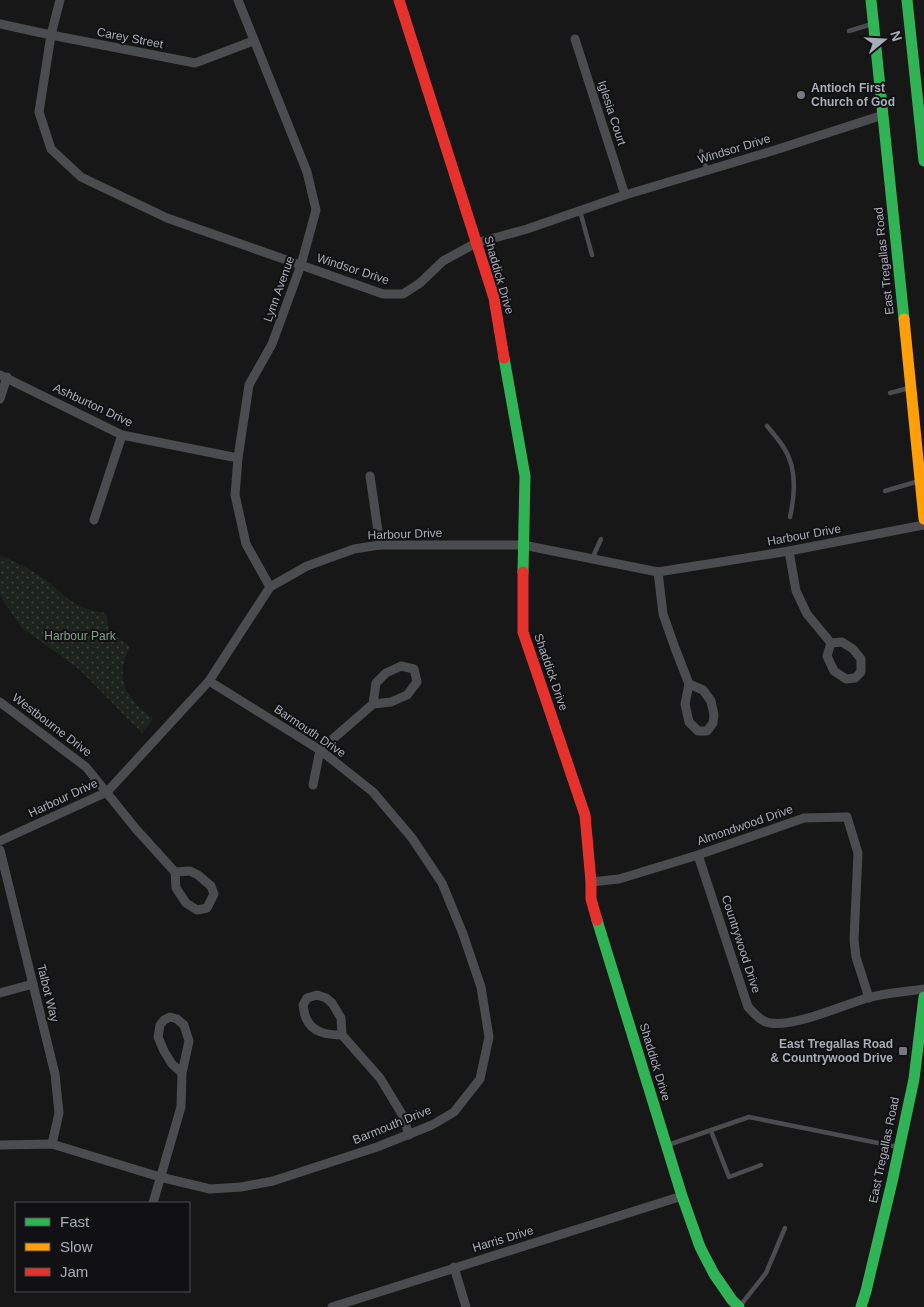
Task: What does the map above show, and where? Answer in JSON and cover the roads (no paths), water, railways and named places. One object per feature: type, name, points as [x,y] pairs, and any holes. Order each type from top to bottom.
[{"type":"main road","name":"Shaddick Drive","points":[[399,0],[494,298],[525,476],[523,632],[585,815],[591,899],[666,1146],[700,1247],[714,1274],[739,1307]]},
{"type":"main road","name":"East Tregallas Road","points":[[871,0],[924,519]]},
{"type":"main road","points":[[907,0],[924,161]]},
{"type":"main road","name":"East Tregallas Road","points":[[861,1307],[900,1147],[914,1079],[924,997]]},
{"type":"street","name":"Windsor Drive","points":[[60,0],[51,35],[39,112],[51,150],[81,177],[167,218],[383,294],[403,294],[420,283],[443,261],[476,243],[527,229],[625,195],[772,151],[883,115]]},
{"type":"street","name":"Lynn Avenue","points":[[238,0],[253,41],[308,172],[316,210],[301,265],[272,344],[250,385],[238,458],[235,495],[246,544],[270,587]]},
{"type":"street","name":"Carey Street","points":[[0,24],[195,63],[253,41]]},
{"type":"street","name":"Iglesia Court","points":[[575,39],[625,195]]},
{"type":"street","name":"Ashburton Drive","points":[[3,376],[122,435],[238,458]]},
{"type":"street","points":[[0,399],[3,376]]},
{"type":"street","points":[[94,520],[122,435]]},
{"type":"street","points":[[370,476],[380,545]]},
{"type":"street","name":"Harbour Drive","points":[[0,841],[107,792],[209,680],[270,587],[307,566],[354,549],[380,545],[523,545],[658,572],[789,551],[924,525]]},
{"type":"street","points":[[789,551],[796,590],[807,614],[831,643]]},
{"type":"street","points":[[658,572],[664,614],[674,648],[689,684],[685,704],[689,722],[698,731],[707,731],[714,715],[711,701],[703,690],[689,684]]},
{"type":"street","points":[[842,642],[853,649],[861,659],[861,672],[855,678],[846,679],[834,671],[827,656],[831,643],[842,642]]},
{"type":"street","points":[[313,785],[320,750],[373,704],[391,702],[407,695],[417,682],[414,669],[400,666],[386,673],[376,683],[373,704]]},
{"type":"street","name":"Barmouth Drive","points":[[0,1145],[52,1144],[160,1177],[210,1189],[242,1187],[273,1181],[377,1147],[432,1125],[454,1112],[480,1080],[489,1038],[481,988],[463,934],[442,883],[412,838],[373,792],[320,750],[209,680]]},
{"type":"street","name":"Westbourne Drive","points":[[0,702],[86,767],[136,829],[175,872]]},
{"type":"street","name":"Almondwood Drive","points":[[591,882],[619,879],[698,855],[804,818],[847,817],[858,853],[854,940],[856,957],[869,998]]},
{"type":"street","name":"Talbot Way","points":[[0,850],[55,1074],[59,1112],[52,1144]]},
{"type":"street","name":"Countrywood Drive","points":[[698,855],[748,1007],[767,1023],[779,1024],[796,1021],[869,998],[924,989]]},
{"type":"street","points":[[190,871],[211,886],[214,894],[207,908],[197,910],[186,903],[176,888],[175,872],[190,871]]},
{"type":"street","points":[[0,993],[33,984]]},
{"type":"street","points":[[342,1035],[326,1035],[314,1029],[306,1019],[304,1012],[303,1005],[307,998],[317,995],[326,998],[332,1003],[341,1018],[342,1035],[380,1078],[403,1116],[409,1134]]},
{"type":"street","points":[[153,1202],[182,1107],[182,1073],[189,1041],[184,1025],[170,1017],[160,1025],[158,1037],[172,1064],[182,1073]]},
{"type":"street","name":"Harris Drive","points":[[332,1307],[682,1196]]},
{"type":"street","points":[[454,1267],[466,1307]]},
{"type":"lane","points":[[850,31],[873,23]]},
{"type":"lane","points":[[701,151],[707,171]]},
{"type":"lane","points":[[580,211],[592,255]]},
{"type":"lane","points":[[890,393],[911,387]]},
{"type":"lane","points":[[767,426],[785,449],[792,467],[793,502],[790,517]]},
{"type":"lane","points":[[885,491],[920,481]]},
{"type":"lane","points":[[592,559],[601,539]]},
{"type":"lane","points":[[666,1146],[749,1117],[900,1147]]},
{"type":"lane","points":[[711,1131],[729,1177],[761,1165]]},
{"type":"lane","points":[[739,1307],[766,1273],[785,1228]]},
{"type":"place","name":"Antioch First Church of God","points":[[801,95]]},
{"type":"place","name":"East Tregallas Road & Countrywood Drive","points":[[903,1051]]},
{"type":"park label","name":"Harbour Park","points":[[80,636]]}]
